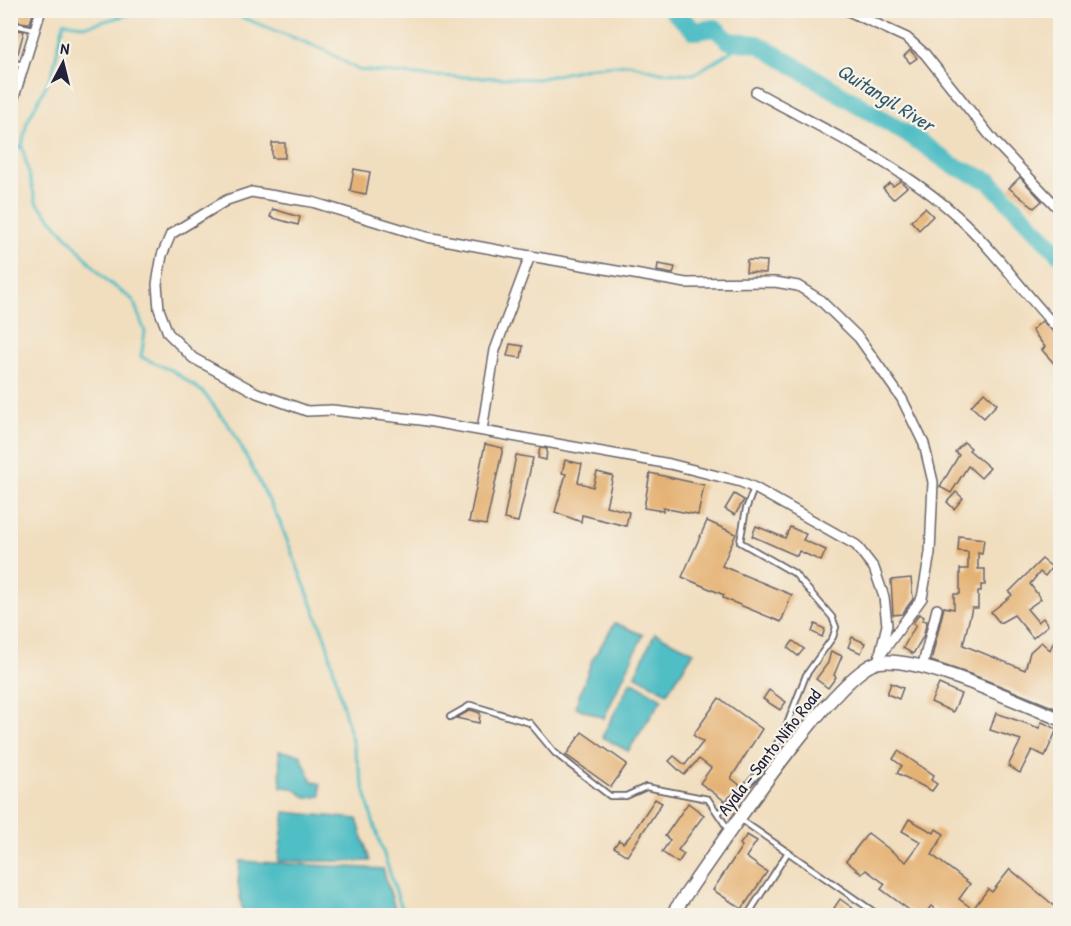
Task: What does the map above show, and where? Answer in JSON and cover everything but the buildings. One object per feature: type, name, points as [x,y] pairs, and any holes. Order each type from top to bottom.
[{"type":"street","points":[[10,111],[12,97],[41,10]]},
{"type":"street","points":[[846,10],[907,38],[925,54],[995,142],[1060,210]]},
{"type":"street","points":[[756,92],[914,180],[958,216],[1002,261],[1036,306],[1060,331]]},
{"type":"street","points":[[250,192],[312,202],[427,237],[686,283],[775,282],[798,286],[819,299],[859,338],[902,399],[924,444],[933,482],[930,553],[922,598],[880,658],[887,625],[884,597],[874,568],[856,545],[755,488],[741,482],[670,464],[482,430],[376,415],[307,411],[257,393],[193,358],[168,333],[159,309],[157,284],[162,255],[171,234],[227,200],[250,192]]},
{"type":"street","points":[[482,430],[495,350],[530,256]]},
{"type":"street","points":[[922,668],[937,609]]},
{"type":"street","points":[[880,658],[922,668],[1060,719]]},
{"type":"street","name":"Ayala – Santo Niño Road","points":[[671,915],[781,760],[853,677],[880,658]]},
{"type":"lane","points":[[10,24],[34,29]]},
{"type":"lane","points":[[10,62],[23,65]]},
{"type":"lane","points":[[718,813],[735,799],[761,770],[784,732],[806,675],[833,637],[836,627],[819,601],[794,573],[740,542],[755,488]]},
{"type":"lane","points":[[450,717],[471,705],[530,723],[555,753],[610,796],[617,798],[646,787],[708,799],[731,831]]},
{"type":"lane","points":[[740,819],[880,915]]},
{"type":"lane","points":[[747,915],[788,852]]},
{"type":"water","points":[[615,623],[643,635],[604,718],[575,707],[592,660]]},
{"type":"water","points":[[655,633],[694,652],[667,693],[635,675]]},
{"type":"water","points":[[631,681],[662,699],[628,751],[602,737]]},
{"type":"water","points":[[279,751],[300,754],[312,781],[320,784],[321,796],[307,798],[293,788],[281,787]]},
{"type":"water","points":[[285,812],[357,819],[370,861],[278,861]]},
{"type":"water","points":[[240,861],[383,869],[397,915],[243,915],[238,883]]},
{"type":"waterway","points":[[10,152],[22,146],[27,122],[52,74],[64,22],[86,26],[146,10]]},
{"type":"waterway","points":[[223,10],[325,50],[358,70],[428,76],[538,79],[592,67],[629,64],[660,72],[694,74],[743,44]]},
{"type":"waterway","name":"Quitangil River","points":[[672,10],[695,31],[715,28],[729,41],[758,44],[920,142],[952,165],[989,181],[1060,255]]},
{"type":"waterway","points":[[22,146],[36,202],[107,281],[133,300],[145,332],[141,357],[173,371],[203,392],[233,431],[279,520],[326,640],[371,815],[404,916]]}]
